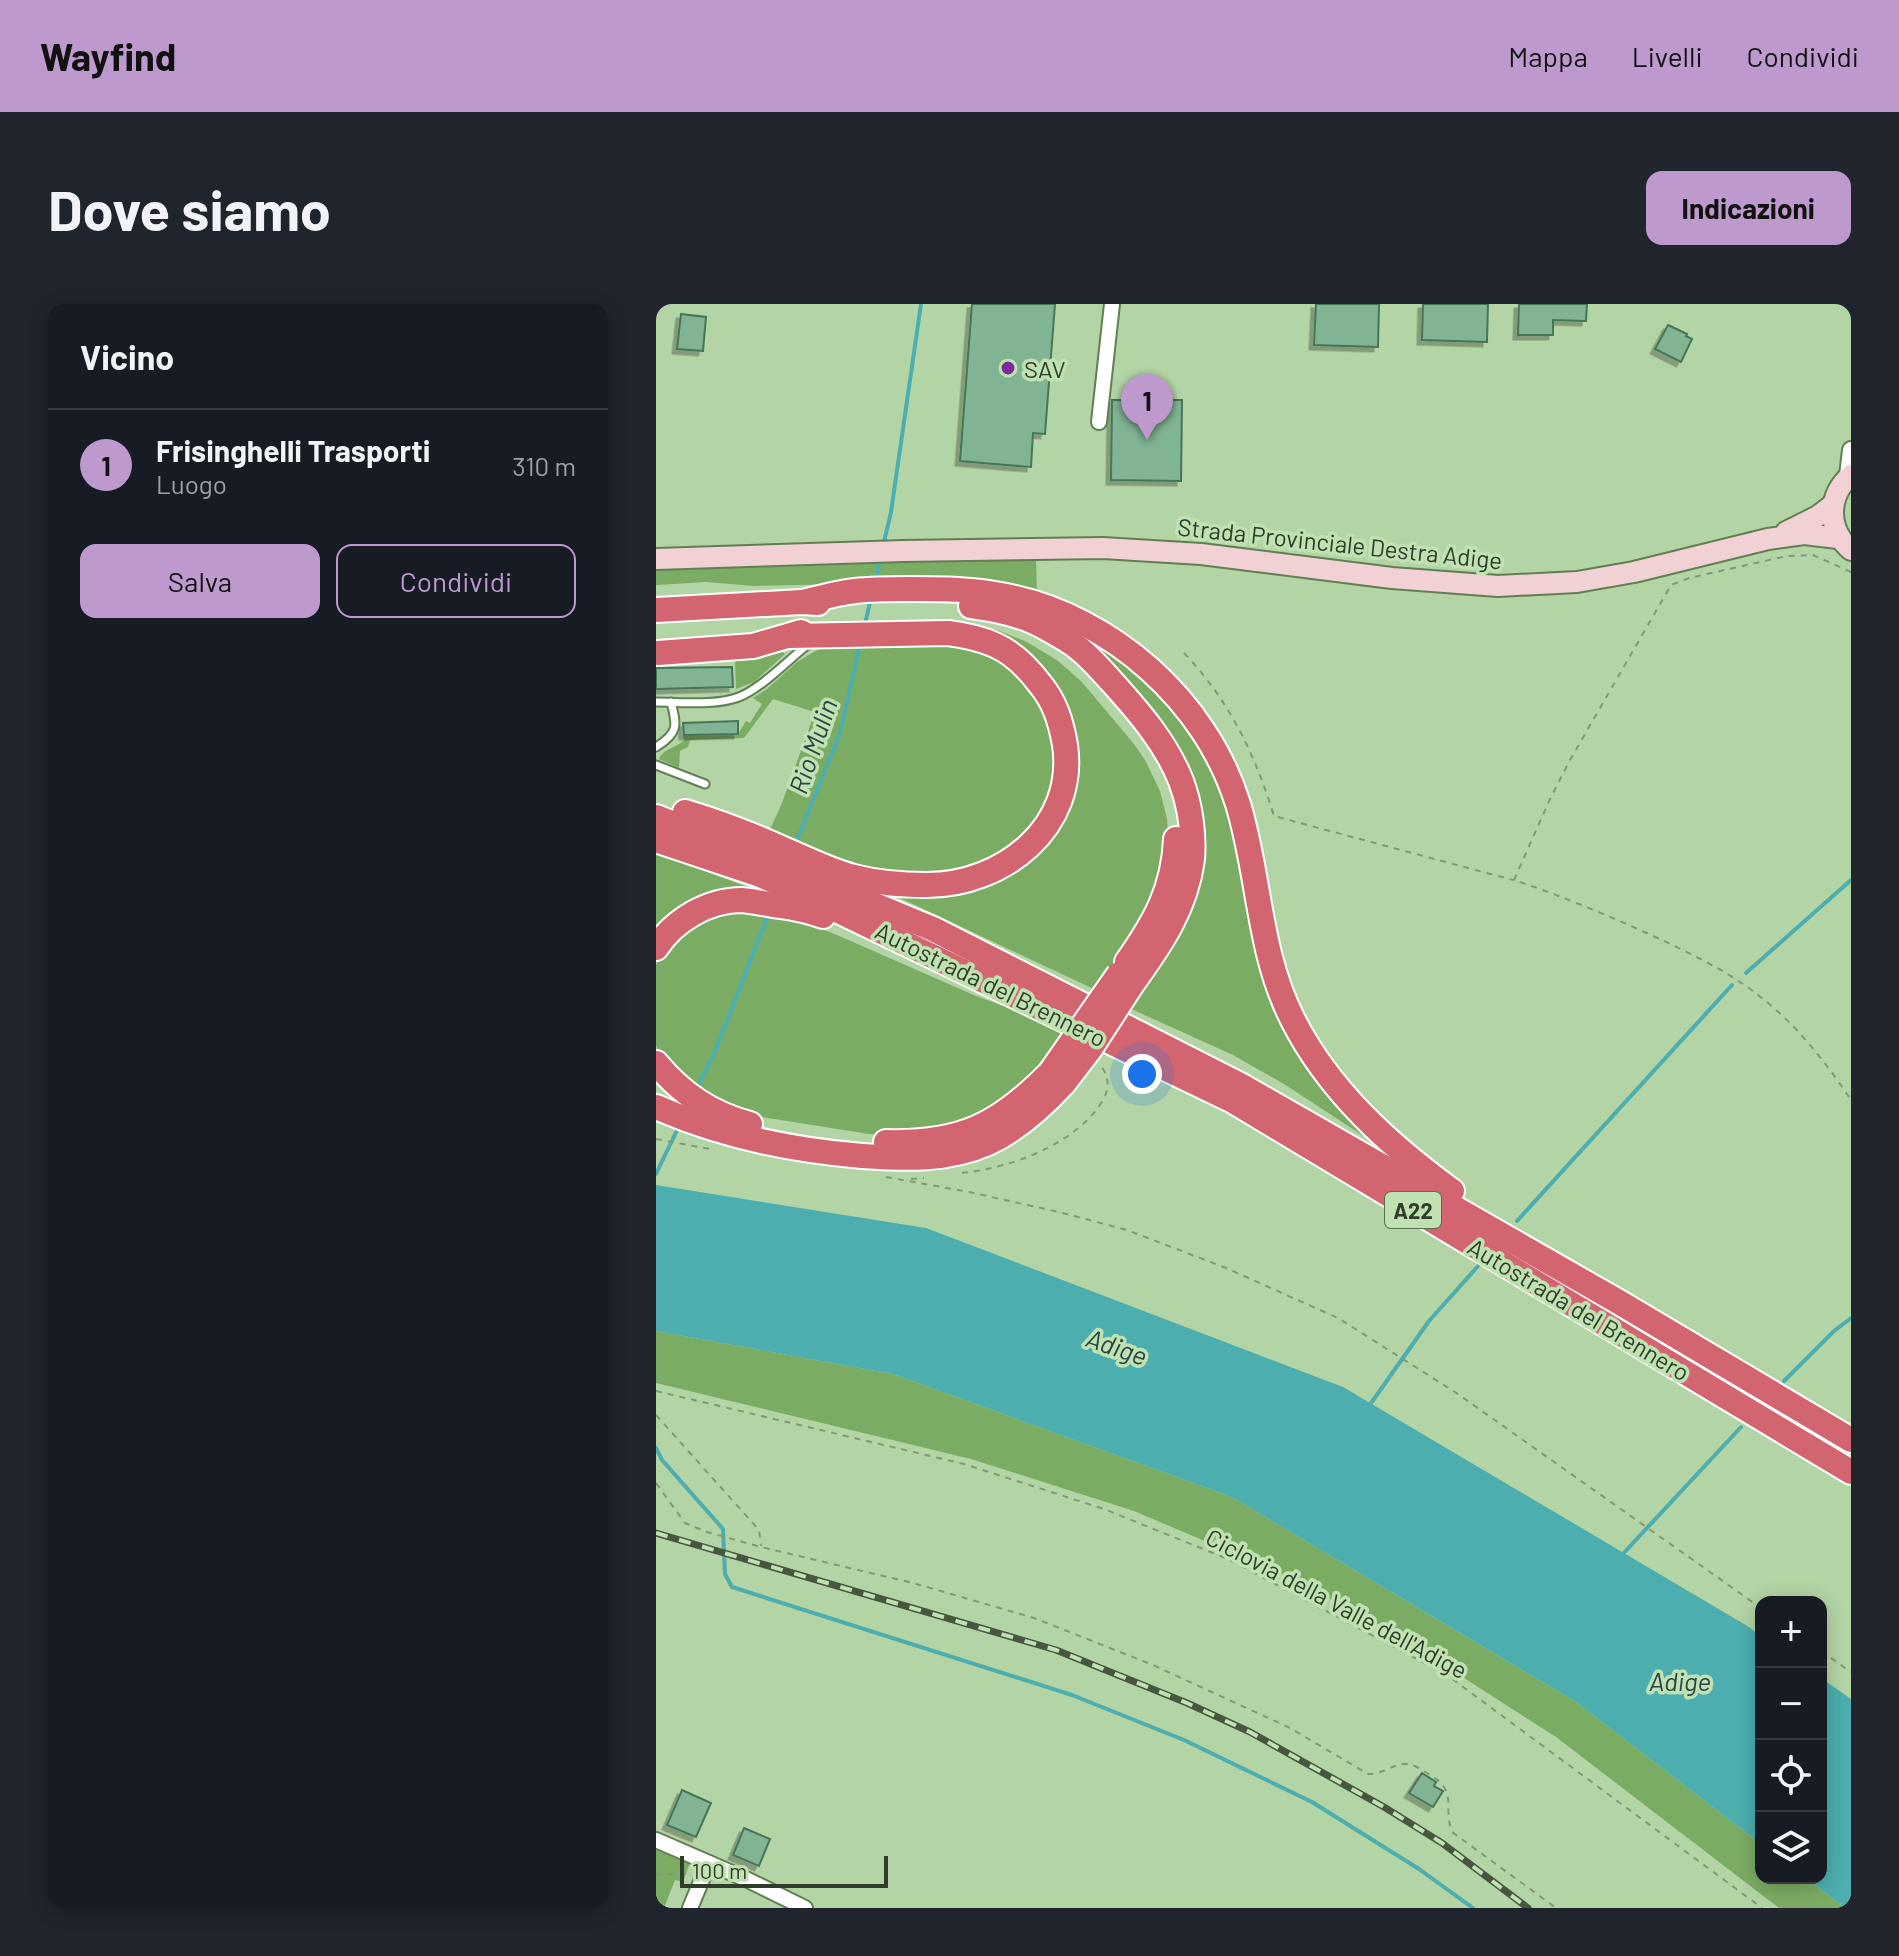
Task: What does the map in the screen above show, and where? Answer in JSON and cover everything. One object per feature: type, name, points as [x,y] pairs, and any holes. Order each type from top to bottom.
[{"type":"highway","points":[[658,653],[753,646],[823,623],[890,611],[971,590],[1034,602],[1089,626],[1118,644],[1149,666],[1177,696],[1210,742],[1230,783],[1246,834],[1270,963],[1292,1019],[1316,1061],[1352,1105],[1415,1164],[1536,1256]]},
{"type":"highway","points":[[656,610],[802,602],[855,591],[890,611],[948,633],[996,645],[1013,655],[1046,691],[1057,712],[1066,752],[1064,786],[1056,808],[1027,849],[1009,863],[956,883],[927,885],[853,877],[801,884],[753,901],[724,902],[685,918],[656,948]]},
{"type":"highway","points":[[663,1110],[706,1118],[773,1144],[815,1151],[924,1159],[987,1143],[1029,1117],[1057,1078],[1090,1049],[1125,979],[1161,944],[1187,889],[1192,857],[1191,825],[1182,783],[1155,735],[1128,700],[1079,648],[1044,626],[989,608],[960,604],[890,611],[818,636],[789,636]]},
{"type":"highway","points":[[656,804],[717,822],[801,884]]},
{"type":"highway","name":"Autostrada del Brennero","points":[[656,817],[766,860],[801,884],[963,971],[1233,1101],[1851,1472]]},
{"type":"highway","name":"Autostrada del Brennero","points":[[656,840],[766,860]]},
{"type":"highway","name":"Autostrada del Brennero","points":[[801,884],[933,929],[1240,1085],[1617,1301],[1851,1440]]},
{"type":"highway","points":[[656,1063],[706,1118]]},
{"type":"main road","name":"Strada Provinciale Destra Adige","points":[[1768,539],[1803,525],[1831,506],[1850,475]]},
{"type":"main road","name":"Strada Provinciale Destra Adige","points":[[1831,506],[1845,544]]},
{"type":"main road","name":"Strada Provinciale Destra Adige","points":[[656,559],[1103,548],[1201,554],[1392,578],[1498,586],[1606,577],[1768,539],[1804,534],[1845,544]]},
{"type":"street","points":[[1099,422],[1112,304]]},
{"type":"street","points":[[1850,475],[1851,450]]},
{"type":"street","points":[[656,1840],[706,1869],[805,1908]]},
{"type":"street","points":[[690,1908],[706,1869]]},
{"type":"lane","points":[[656,702],[712,702],[738,697],[769,677],[818,636]]},
{"type":"lane","points":[[656,747],[670,737],[676,722],[671,702]]},
{"type":"lane","points":[[656,765],[705,784]]},
{"type":"path","points":[[1514,880],[1570,760],[1671,585],[1701,575],[1787,556],[1813,555],[1851,572]]},
{"type":"path","points":[[1184,653],[1213,686],[1232,715],[1255,762],[1274,816],[1514,880],[1565,898],[1709,963],[1770,1005],[1805,1039],[1851,1100]]},
{"type":"path","points":[[656,1139],[715,1149]]},
{"type":"path","points":[[875,1176],[999,1199],[1127,1230],[1226,1268],[1338,1318],[1455,1392],[1755,1604]]},
{"type":"path","name":"Ciclovia della Valle dell'Adige","points":[[656,1391],[964,1464],[1104,1509],[1228,1559],[1447,1675],[1762,1908]]},
{"type":"path","points":[[656,1415],[759,1530],[761,1547]]},
{"type":"path","points":[[656,1483],[685,1523],[707,1532],[913,1583],[1034,1618],[1153,1665],[1276,1722],[1368,1774],[1406,1764],[1418,1767],[1436,1778],[1448,1791],[1452,1832],[1556,1908]]},
{"type":"path","points":[[1827,1655],[1851,1672]]},
{"type":"path","points":[[656,1874],[706,1869]]},
{"type":"green space","points":[[1036,555],[1037,597],[893,583],[754,586],[706,582],[656,585],[656,567]]},
{"type":"green space","points":[[1048,614],[1154,680],[1224,783],[1270,980],[1394,1156],[1284,1084],[1233,1055],[1129,1008],[1188,904],[1180,757]]},
{"type":"green space","points":[[968,625],[997,630],[1027,642],[1058,661],[1081,681],[1134,744],[1160,791],[1169,846],[1149,913],[1098,991],[881,889],[928,892],[1041,845],[1068,722]]},
{"type":"green space","points":[[971,644],[1017,670],[1047,711],[1058,764],[1044,812],[1019,844],[962,873],[892,874],[849,865],[769,832],[815,712],[773,699],[744,738],[690,740],[688,747],[680,751],[679,768],[659,759],[684,740],[683,735],[738,734],[746,721],[750,723],[762,704],[753,698],[797,662],[824,646]]},
{"type":"green space","points":[[782,651],[785,654],[754,682],[736,689],[735,661],[759,659]]},
{"type":"green space","points":[[656,855],[702,870],[758,891],[656,932]]},
{"type":"green space","points":[[718,910],[789,916],[976,996],[1062,1027],[1062,1046],[1030,1084],[980,1120],[908,1136],[869,1134],[736,1113],[713,1102],[660,1057],[656,1045],[656,965],[663,947]]},
{"type":"green space","points":[[656,1331],[893,1374],[1232,1497],[1576,1702],[1755,1839],[1755,1884],[1814,1884],[1845,1908],[1779,1908],[1556,1737],[1389,1630],[1285,1575],[1134,1511],[971,1459],[656,1383]]},
{"type":"green space","points":[[656,1848],[690,1863],[683,1882],[675,1880],[664,1908],[656,1908]]},
{"type":"water","name":"Adige","points":[[656,1185],[926,1228],[1343,1387],[1755,1632],[1755,1839],[1576,1702],[1232,1497],[893,1374],[656,1331]]},
{"type":"water","points":[[1827,1682],[1851,1699],[1851,1908],[1845,1908],[1814,1884],[1827,1884]]},
{"type":"building","name":"SAV","points":[[972,304],[1055,304],[1045,434],[1033,433],[1031,467],[960,461]]},
{"type":"building","points":[[1316,304],[1379,304],[1378,347],[1314,345]]},
{"type":"building","points":[[1423,304],[1488,304],[1487,342],[1422,340]]},
{"type":"building","points":[[1519,304],[1587,304],[1586,321],[1553,320],[1553,335],[1518,335]]},
{"type":"building","points":[[681,314],[706,317],[703,351],[677,349]]},
{"type":"building","points":[[1668,325],[1692,339],[1681,362],[1655,349]]},
{"type":"building","points":[[1112,400],[1182,400],[1181,481],[1111,480]]},
{"type":"building","points":[[732,667],[733,687],[656,689],[656,668]]},
{"type":"building","points":[[738,721],[738,734],[684,735],[683,723]]},
{"type":"building","points":[[1422,1773],[1443,1791],[1433,1807],[1409,1793]]},
{"type":"building","points":[[682,1790],[711,1803],[696,1837],[667,1825]]},
{"type":"building","points":[[744,1828],[770,1839],[759,1866],[733,1855]]},
{"type":"waterway","name":"Rio Mulin","points":[[883,546],[891,512],[921,304]]},
{"type":"waterway","name":"Rio Mulin","points":[[875,582],[880,559]]},
{"type":"waterway","name":"Rio Mulin","points":[[865,624],[871,598]]},
{"type":"waterway","name":"Rio Mulin","points":[[795,845],[840,733],[860,645]]},
{"type":"waterway","points":[[1746,973],[1851,880]]},
{"type":"waterway","name":"Rio Mulin","points":[[696,1090],[716,1049],[769,913]]},
{"type":"waterway","points":[[1517,1221],[1732,985]]},
{"type":"waterway","name":"Rio Mulin","points":[[656,1174],[679,1126]]},
{"type":"waterway","points":[[1369,1406],[1429,1321],[1478,1266]]},
{"type":"waterway","points":[[1784,1381],[1851,1318]]},
{"type":"waterway","points":[[1620,1557],[1741,1427]]},
{"type":"waterway","points":[[656,1448],[662,1460],[723,1529],[725,1574],[732,1587],[1072,1695],[1184,1740],[1312,1802],[1419,1869],[1473,1908]]},
{"type":"railway","points":[[656,1533],[1056,1650],[1187,1703],[1250,1732],[1384,1807],[1442,1843],[1528,1908]]},
{"type":"place","name":"SAV","points":[[1008,368]]},
{"type":"place","name":"Frisinghelli Trasporti","points":[[1147,440]]}]
